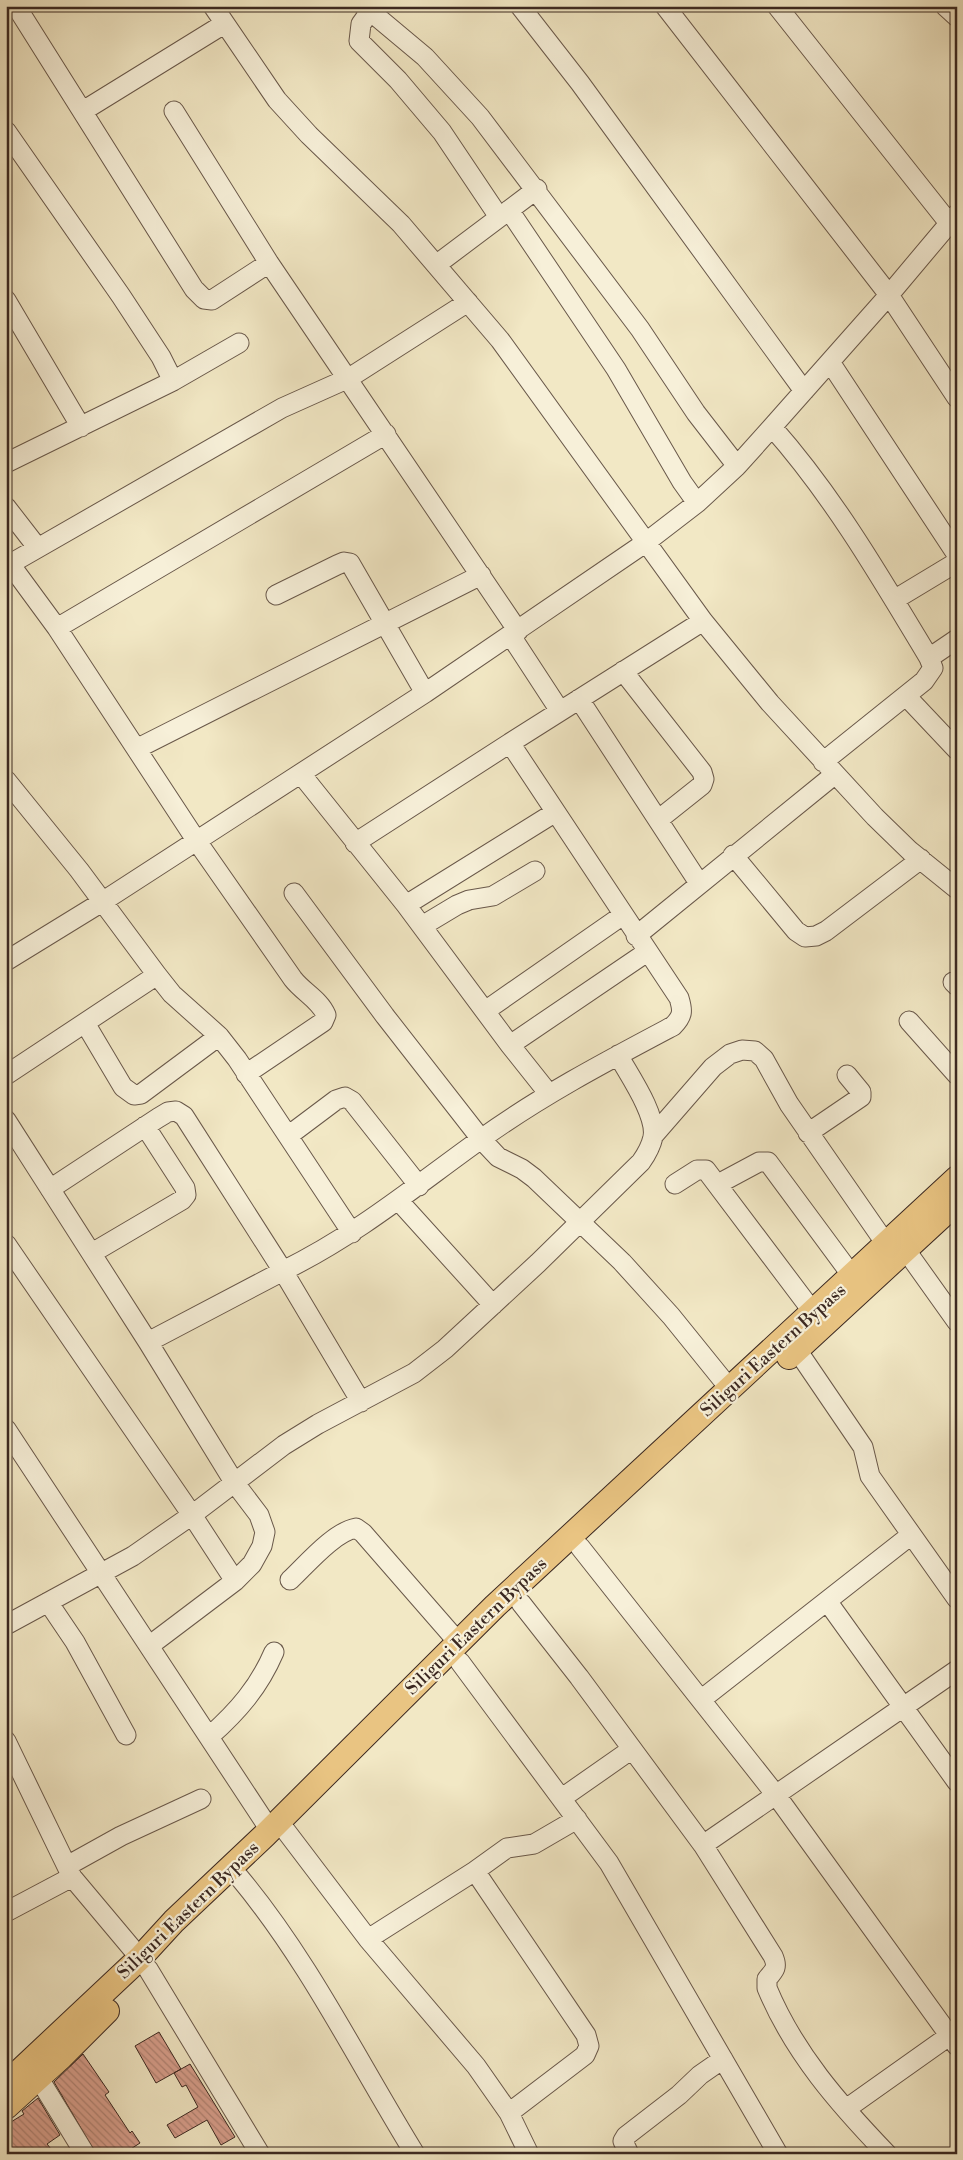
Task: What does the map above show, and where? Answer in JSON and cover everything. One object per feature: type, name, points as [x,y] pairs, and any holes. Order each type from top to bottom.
[{"type":"main road","name":"Siliguri Eastern Bypass","points":[[459,1652],[522,1603],[580,1547],[797,1350],[896,1247],[957,1178]]},
{"type":"main road","name":"Siliguri Eastern Bypass","points":[[6,2106],[61,2057],[144,1964],[174,1921],[278,1830],[730,1389],[852,1277],[957,1202]]},
{"type":"main road","name":"Siliguri Eastern Bypass","points":[[6,2084],[144,1964],[239,1877],[278,1830]]},
{"type":"street","points":[[16,6],[194,289],[204,300],[212,300],[269,263]]},
{"type":"street","points":[[213,6],[277,100],[309,135],[401,224],[500,340],[703,621],[770,703],[828,768],[921,859],[957,888]]},
{"type":"street","points":[[520,6],[580,84],[804,391]]},
{"type":"street","points":[[666,6],[889,295],[957,398]]},
{"type":"street","points":[[6,961],[102,902],[425,693],[646,543],[697,503],[737,466],[889,295],[953,218],[777,6]]},
{"type":"street","points":[[945,6],[957,17]]},
{"type":"street","points":[[697,503],[682,482],[616,370],[504,214],[442,132],[398,80],[359,41],[361,24],[369,8],[431,63],[480,117],[537,189],[640,329],[696,413],[737,466]]},
{"type":"street","points":[[83,111],[224,24]]},
{"type":"street","points":[[174,111],[269,263],[481,575],[560,710]]},
{"type":"street","points":[[6,131],[121,296],[161,357],[173,381]]},
{"type":"street","points":[[436,265],[537,189]]},
{"type":"street","points":[[6,300],[81,427]]},
{"type":"street","points":[[246,1074],[323,1022],[326,1015],[317,1002],[301,990],[293,979],[196,840],[138,748],[57,628],[8,562],[282,408],[348,378],[468,302]]},
{"type":"street","points":[[6,463],[173,381],[240,343]]},
{"type":"street","points":[[830,362],[957,555]]},
{"type":"street","points":[[636,936],[734,855],[931,674],[933,668],[929,658],[850,528],[804,465],[772,427]]},
{"type":"street","points":[[57,628],[386,434]]},
{"type":"street","points":[[6,507],[36,547]]},
{"type":"street","points":[[276,595],[337,565],[344,562],[350,563],[425,693]]},
{"type":"street","points":[[894,600],[957,562]]},
{"type":"street","points":[[138,748],[481,575]]},
{"type":"street","points":[[355,844],[560,710],[703,621]]},
{"type":"street","points":[[929,658],[957,639]]},
{"type":"street","points":[[623,671],[702,772],[704,779],[702,785],[658,820]]},
{"type":"street","points":[[906,696],[957,750]]},
{"type":"street","points":[[579,699],[699,883]]},
{"type":"street","points":[[148,1342],[320,1252],[352,1233],[419,1186],[480,1139],[548,1094],[673,1026],[681,1018],[683,1010],[679,998],[554,813],[510,743]]},
{"type":"street","points":[[301,774],[355,844],[406,905],[548,1094]]},
{"type":"street","points":[[6,780],[172,994],[219,1036],[352,1233]]},
{"type":"street","points":[[406,905],[554,813]]},
{"type":"street","points":[[734,855],[796,931],[805,937],[816,936],[826,931],[921,859]]},
{"type":"street","points":[[422,926],[457,905],[469,900],[493,896],[535,871]]},
{"type":"street","points":[[294,893],[385,1016],[480,1139],[498,1157],[522,1169],[534,1178],[622,1262],[671,1316],[730,1389]]},
{"type":"street","points":[[485,1011],[622,915]]},
{"type":"street","points":[[510,1045],[647,952]]},
{"type":"street","points":[[6,1075],[157,975]]},
{"type":"street","points":[[909,1021],[957,1075]]},
{"type":"street","points":[[84,1023],[123,1087],[134,1095],[141,1094],[219,1036]]},
{"type":"street","points":[[6,1625],[133,1556],[192,1515],[234,1482],[318,1424],[414,1373],[445,1349],[493,1306],[641,1162],[653,1136],[714,1067],[730,1054],[742,1050],[755,1051],[764,1059],[808,1133],[957,1322]]},
{"type":"street","points":[[618,1055],[650,1115],[653,1136]]},
{"type":"street","points":[[808,1133],[861,1097],[861,1092],[847,1075]]},
{"type":"street","points":[[288,1136],[336,1100],[345,1097],[352,1102],[419,1186]]},
{"type":"street","points":[[50,1189],[168,1112],[176,1111],[184,1116],[283,1271],[361,1402]]},
{"type":"street","points":[[6,1120],[92,1253],[234,1482],[259,1514],[265,1532],[262,1546],[252,1564],[149,1646]]},
{"type":"street","points":[[92,1253],[182,1200],[186,1195],[185,1188],[145,1126]]},
{"type":"street","points":[[718,1184],[759,1162],[768,1162],[852,1277]]},
{"type":"street","points":[[675,1184],[697,1170],[706,1170],[814,1312]]},
{"type":"street","points":[[398,1200],[493,1306]]},
{"type":"street","points":[[6,1244],[192,1515],[234,1580]]},
{"type":"street","points":[[797,1350],[863,1447],[870,1476],[957,1599]]},
{"type":"street","points":[[6,1429],[210,1736],[278,1830],[476,2066],[508,2113],[529,2154]]},
{"type":"street","points":[[290,1580],[347,1530],[356,1528],[363,1533],[459,1652],[609,1863],[778,2154]]},
{"type":"street","points":[[702,1699],[911,1535]]},
{"type":"street","points":[[580,1547],[776,1795],[953,2041],[846,2109]]},
{"type":"street","points":[[827,1601],[903,1707],[953,1770]]},
{"type":"street","points":[[48,1602],[75,1642],[126,1736]]},
{"type":"street","points":[[522,1603],[703,1845],[773,1956],[776,1969],[767,1979],[768,1988],[793,2041],[821,2080],[887,2154]]},
{"type":"street","points":[[210,1736],[248,1699],[264,1676],[274,1652]]},
{"type":"street","points":[[703,1845],[957,1670]]},
{"type":"street","points":[[6,1741],[70,1871],[144,1964],[260,2154]]},
{"type":"street","points":[[562,1798],[632,1749]]},
{"type":"street","points":[[6,1912],[121,1836],[201,1800]]},
{"type":"street","points":[[368,1939],[475,1871],[507,1848],[534,1844],[577,1819]]},
{"type":"street","points":[[475,1871],[586,2035],[589,2046],[585,2055],[508,2113]]},
{"type":"street","points":[[239,1877],[271,1916],[306,1968],[414,2154]]},
{"type":"street","points":[[629,2154],[623,2141],[626,2136],[666,2106],[700,2075],[723,2059]]},
{"type":"street","points":[[38,2077],[85,2154]]},
{"type":"building","points":[[159,2032],[181,2069],[156,2083],[135,2046]]},
{"type":"building","points":[[83,2054],[109,2092],[105,2095],[130,2133],[132,2131],[140,2143],[123,2154],[96,2154],[54,2082]]},
{"type":"building","points":[[190,2064],[235,2137],[221,2145],[207,2120],[175,2138],[167,2125],[198,2107],[186,2085],[182,2087],[174,2073]]},
{"type":"building","points":[[38,2098],[60,2135],[47,2144],[55,2154],[6,2154],[6,2125],[24,2114],[22,2111]]}]
